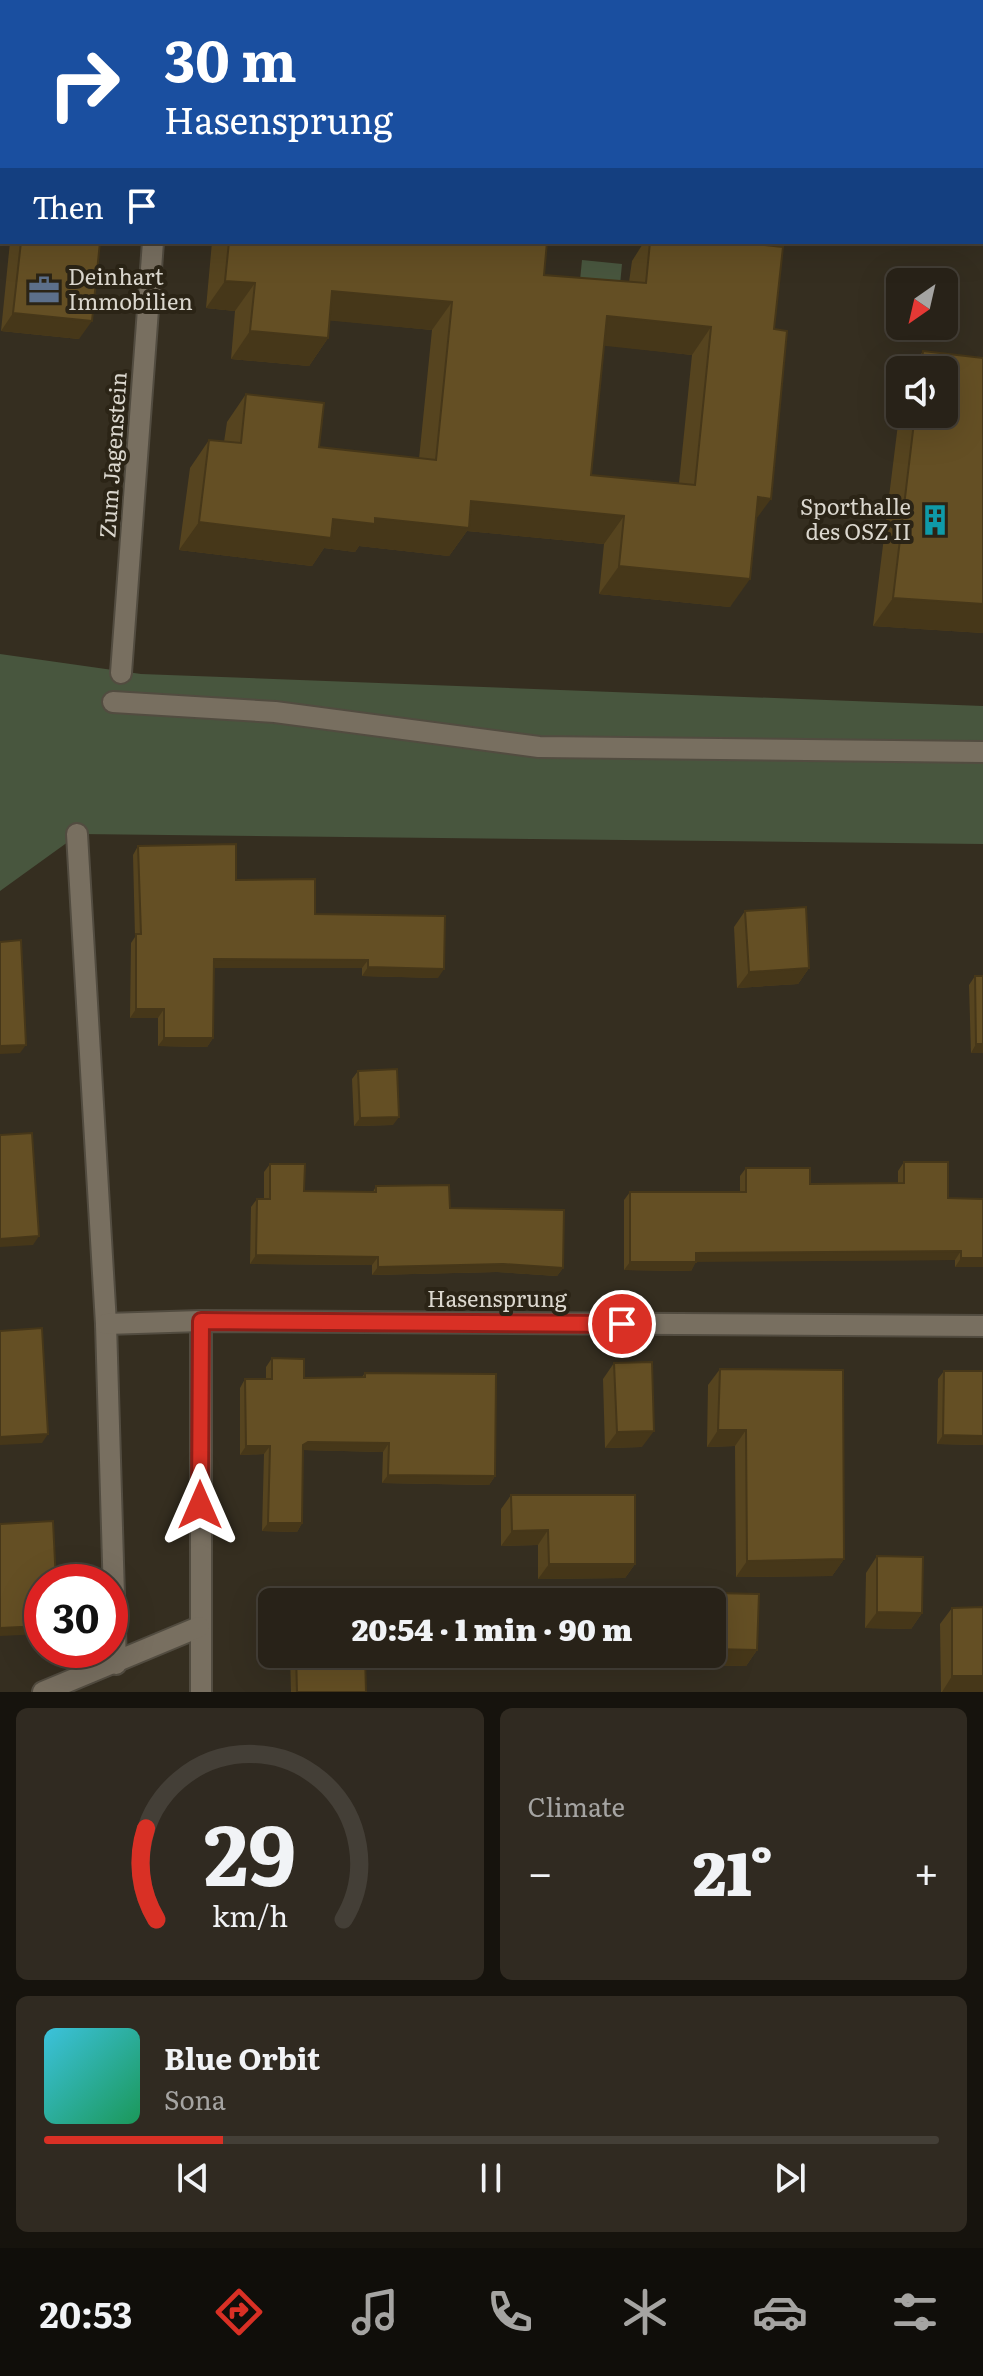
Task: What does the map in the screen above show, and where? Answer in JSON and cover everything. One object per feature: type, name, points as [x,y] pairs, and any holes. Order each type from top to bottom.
[{"type":"street","name":"Zum Jagenstein","points":[[121,673],[153,244]]},
{"type":"street","points":[[113,702],[275,712],[539,747],[983,752]]},
{"type":"street","points":[[77,834],[106,1324],[113,1564]]},
{"type":"street","points":[[201,1321],[201,1692]]},
{"type":"street","name":"Hasensprung","points":[[106,1324],[201,1321],[983,1326]]},
{"type":"street","points":[[128,1659],[199,1627]]},
{"type":"street","points":[[43,1692],[106,1668]]},
{"type":"green space","points":[[582,260],[622,264],[618,305],[578,301]]},
{"type":"green space","points":[[0,654],[141,674],[983,706],[983,844],[79,834],[0,891]]},
{"type":"building","points":[[21,244],[100,244],[92,321],[13,313]]},
{"type":"building","points":[[229,244],[547,244],[544,275],[646,283],[650,244],[783,247],[774,329],[787,331],[771,499],[758,497],[750,579],[619,566],[624,516],[471,501],[469,528],[375,518],[375,524],[333,519],[331,538],[199,522],[209,440],[241,443],[246,394],[324,403],[319,447],[436,460],[452,302],[332,291],[328,338],[250,331],[255,283],[225,281]],"holes":[[[607,316],[711,327],[695,485],[591,475]]]},
{"type":"building","name":"Sporthalle des OSZ II","points":[[923,351],[983,358],[983,604],[893,598],[913,428],[958,428],[958,356],[922,356]]},
{"type":"building","points":[[236,844],[236,880],[315,879],[315,914],[445,916],[444,969],[368,967],[368,960],[214,959],[213,1038],[164,1038],[164,1009],[136,1009],[136,934],[141,934],[138,846]]},
{"type":"building","points":[[806,907],[809,968],[749,972],[745,911]]},
{"type":"building","points":[[21,940],[26,1045],[0,1046],[0,942]]},
{"type":"building","points":[[975,976],[983,976],[983,1044],[976,1044]]},
{"type":"building","points":[[397,1069],[399,1117],[360,1118],[358,1071]]},
{"type":"building","points":[[32,1133],[39,1236],[0,1239],[0,1135]]},
{"type":"building","points":[[904,1162],[948,1162],[948,1198],[983,1199],[983,1258],[961,1258],[961,1251],[696,1253],[696,1262],[630,1262],[630,1192],[746,1192],[746,1168],[810,1168],[810,1184],[904,1183]]},
{"type":"building","points":[[270,1164],[305,1164],[304,1191],[376,1192],[376,1186],[449,1185],[450,1208],[564,1210],[563,1268],[503,1264],[378,1267],[378,1257],[256,1255],[257,1199],[270,1199]]},
{"type":"building","points":[[42,1328],[48,1434],[0,1437],[0,1331]]},
{"type":"building","points":[[272,1358],[304,1359],[304,1378],[365,1377],[365,1373],[496,1374],[495,1476],[388,1475],[389,1443],[308,1442],[303,1445],[302,1523],[268,1523],[270,1446],[246,1446],[245,1379],[272,1379]]},
{"type":"building","points":[[652,1362],[654,1431],[617,1432],[614,1363]]},
{"type":"building","points":[[720,1369],[843,1370],[844,1559],[747,1561],[746,1430],[718,1430]]},
{"type":"building","points":[[944,1371],[983,1371],[983,1436],[943,1435]]},
{"type":"building","points":[[511,1495],[635,1495],[635,1564],[549,1564],[548,1530],[512,1531]]},
{"type":"building","points":[[53,1521],[55,1564],[24,1564],[24,1627],[0,1628],[0,1524]]},
{"type":"building","points":[[877,1556],[923,1557],[922,1613],[877,1612]]},
{"type":"building","points":[[726,1593],[759,1594],[757,1650],[726,1649]]},
{"type":"building","points":[[983,1607],[983,1676],[952,1676],[952,1608]]},
{"type":"building","points":[[296,1668],[365,1668],[366,1692],[297,1692]]},
{"type":"place","name":"Deinhart Immobilien","points":[[44,290]]},
{"type":"place","name":"Sporthalle des OSZ II","points":[[935,520]]},
{"type":"route","points":[[200,1505],[201,1321],[622,1324]]}]
